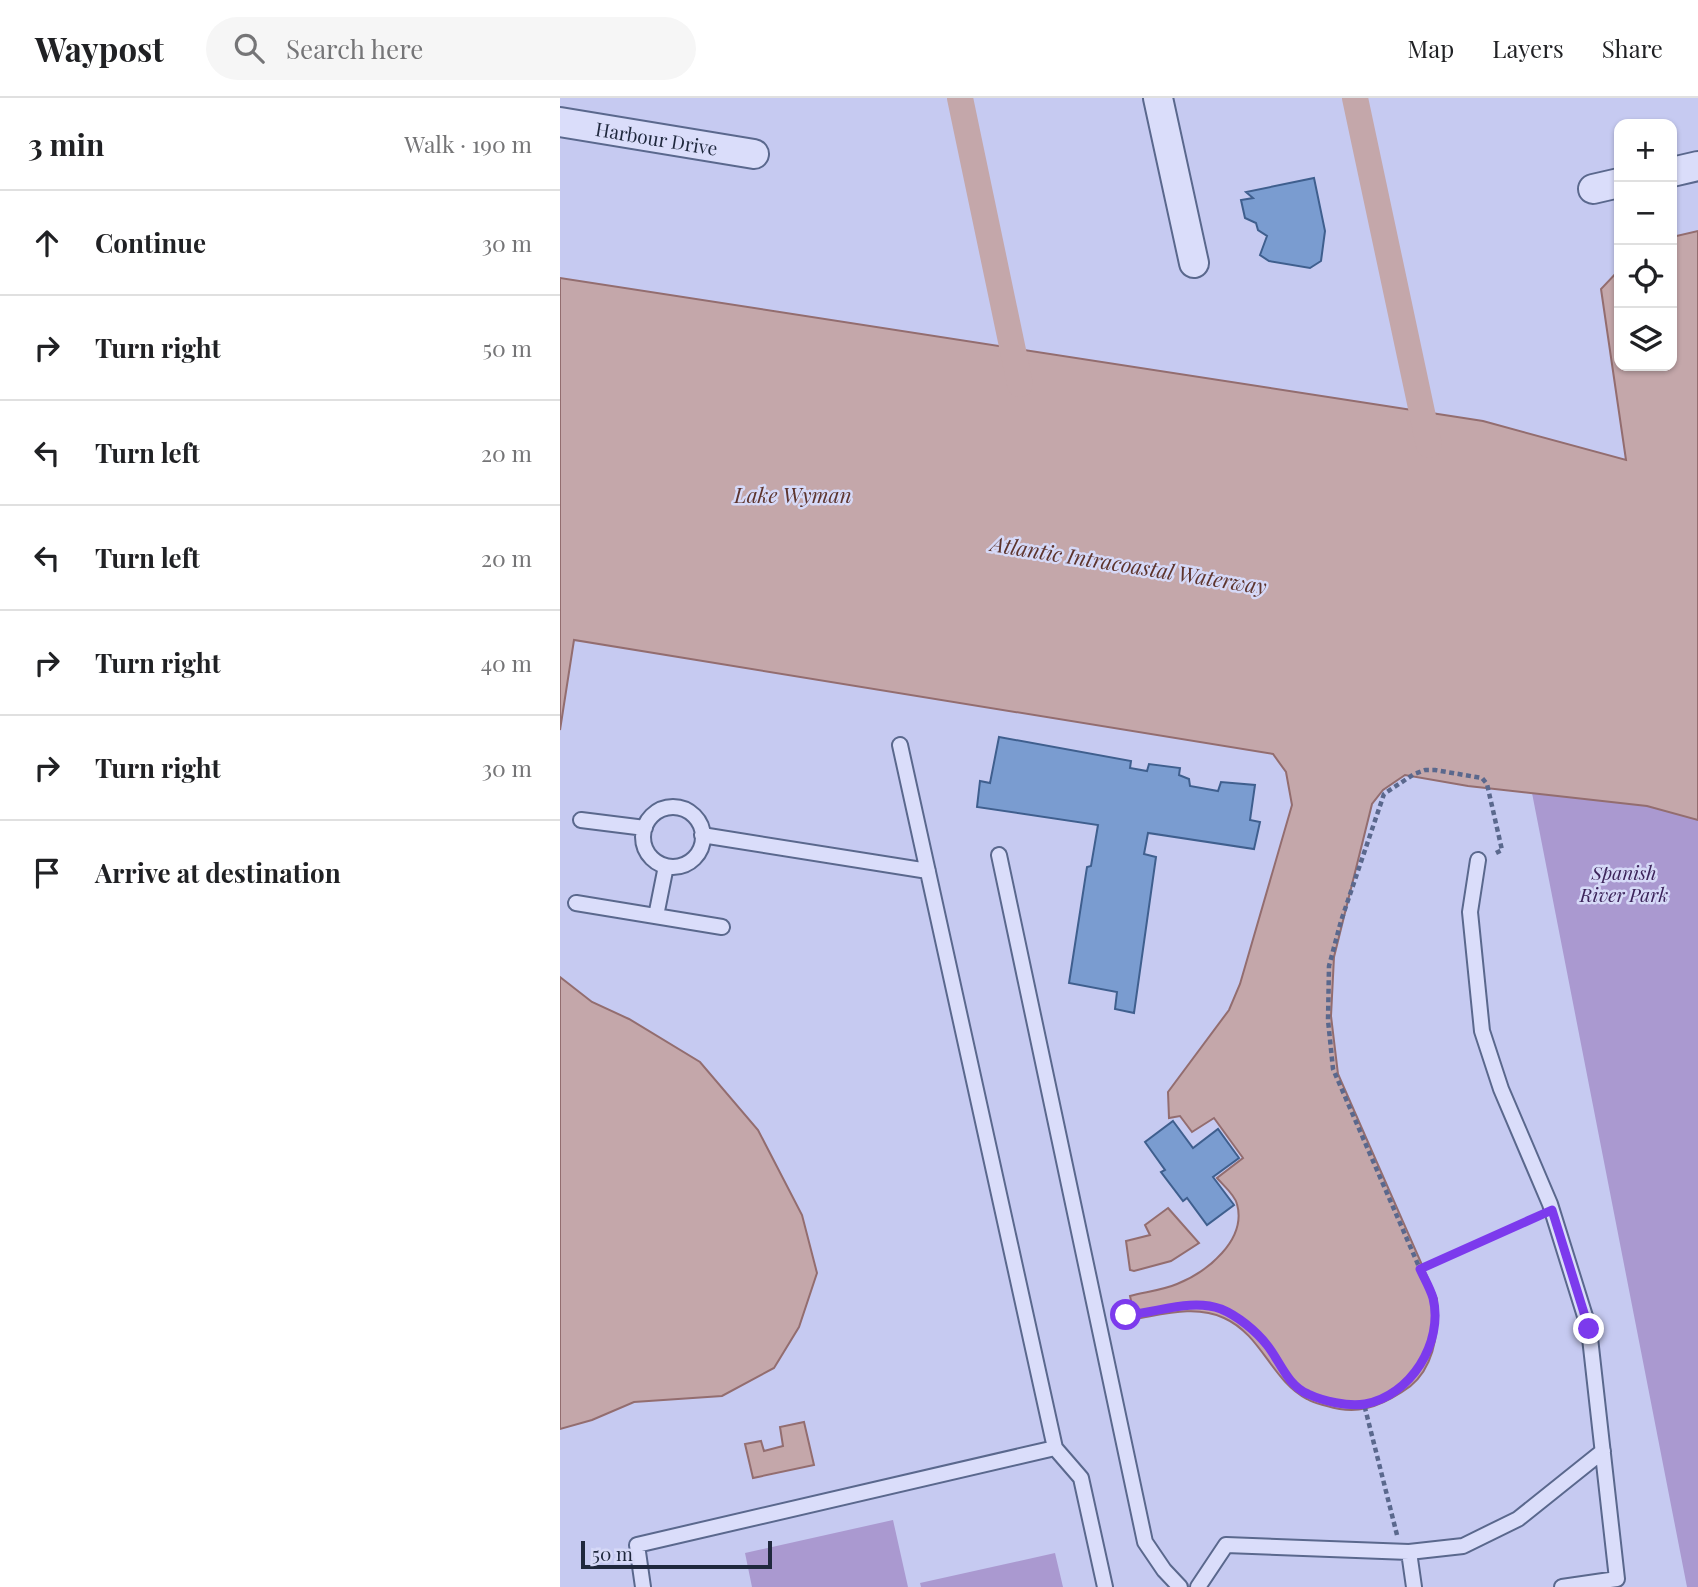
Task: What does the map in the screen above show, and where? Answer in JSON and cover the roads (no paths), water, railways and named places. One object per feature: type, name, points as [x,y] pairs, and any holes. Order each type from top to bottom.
[{"type":"street","points":[[1158,98],[1194,263]]},
{"type":"street","name":"Harbour Drive","points":[[560,122],[754,155]]},
{"type":"street","points":[[1677,171],[1698,166]]},
{"type":"lane","points":[[901,745],[1055,1448],[1081,1478],[1105,1587]]},
{"type":"lane","points":[[676,807],[693,814],[699,822],[702,835],[700,849],[686,864],[666,866],[649,855],[645,845],[645,828],[650,817],[657,811],[676,807]]},
{"type":"lane","points":[[580,820],[645,828]]},
{"type":"lane","points":[[702,835],[928,871]]},
{"type":"lane","points":[[999,855],[1145,1542],[1164,1570],[1181,1587]]},
{"type":"lane","points":[[1478,860],[1470,912],[1482,1031],[1501,1089],[1552,1210],[1589,1329],[1620,1583],[1562,1587]]},
{"type":"lane","points":[[656,916],[666,866]]},
{"type":"lane","points":[[576,903],[722,927]]},
{"type":"lane","points":[[643,1587],[637,1545],[1055,1448]]},
{"type":"lane","points":[[1198,1587],[1227,1545],[1405,1552],[1463,1546],[1518,1519],[1603,1451]]},
{"type":"lane","points":[[1405,1552],[1414,1587]]},
{"type":"water","name":"Lake Wyman","points":[[1698,231],[1698,820],[1647,806],[1468,786],[1405,775],[1383,790],[1372,804],[1334,957],[1331,1016],[1338,1074],[1437,1299],[1436,1338],[1422,1374],[1413,1384],[1384,1402],[1357,1410],[1347,1410],[1312,1402],[1284,1381],[1248,1335],[1224,1318],[1191,1311],[1135,1319],[1130,1296],[1189,1279],[1222,1253],[1236,1230],[1239,1217],[1236,1201],[1217,1178],[1243,1158],[1214,1118],[1192,1132],[1180,1116],[1169,1118],[1168,1092],[1229,1010],[1240,984],[1292,805],[1286,772],[1273,754],[574,640],[560,730],[560,278],[1483,421],[1626,460],[1601,289],[1614,275],[1614,371],[1677,371],[1677,236]]},
{"type":"water","points":[[560,977],[592,1002],[629,1019],[700,1062],[758,1130],[802,1215],[817,1273],[799,1327],[774,1368],[722,1396],[634,1402],[592,1420],[560,1429]]},
{"type":"water","points":[[1168,1208],[1199,1243],[1171,1261],[1130,1270],[1126,1241],[1150,1235],[1145,1225]]},
{"type":"water","points":[[804,1422],[814,1465],[753,1478],[745,1444],[761,1441],[764,1451],[783,1446],[780,1427]]},
{"type":"waterway","points":[[960,98],[1020,384]]},
{"type":"waterway","points":[[1355,98],[1429,445]]},
{"type":"water label","name":"Atlantic Intracoastal Waterway","points":[[1129,564]]},
{"type":"park label","name":"Spanish River Park","points":[[1624,883]]}]
